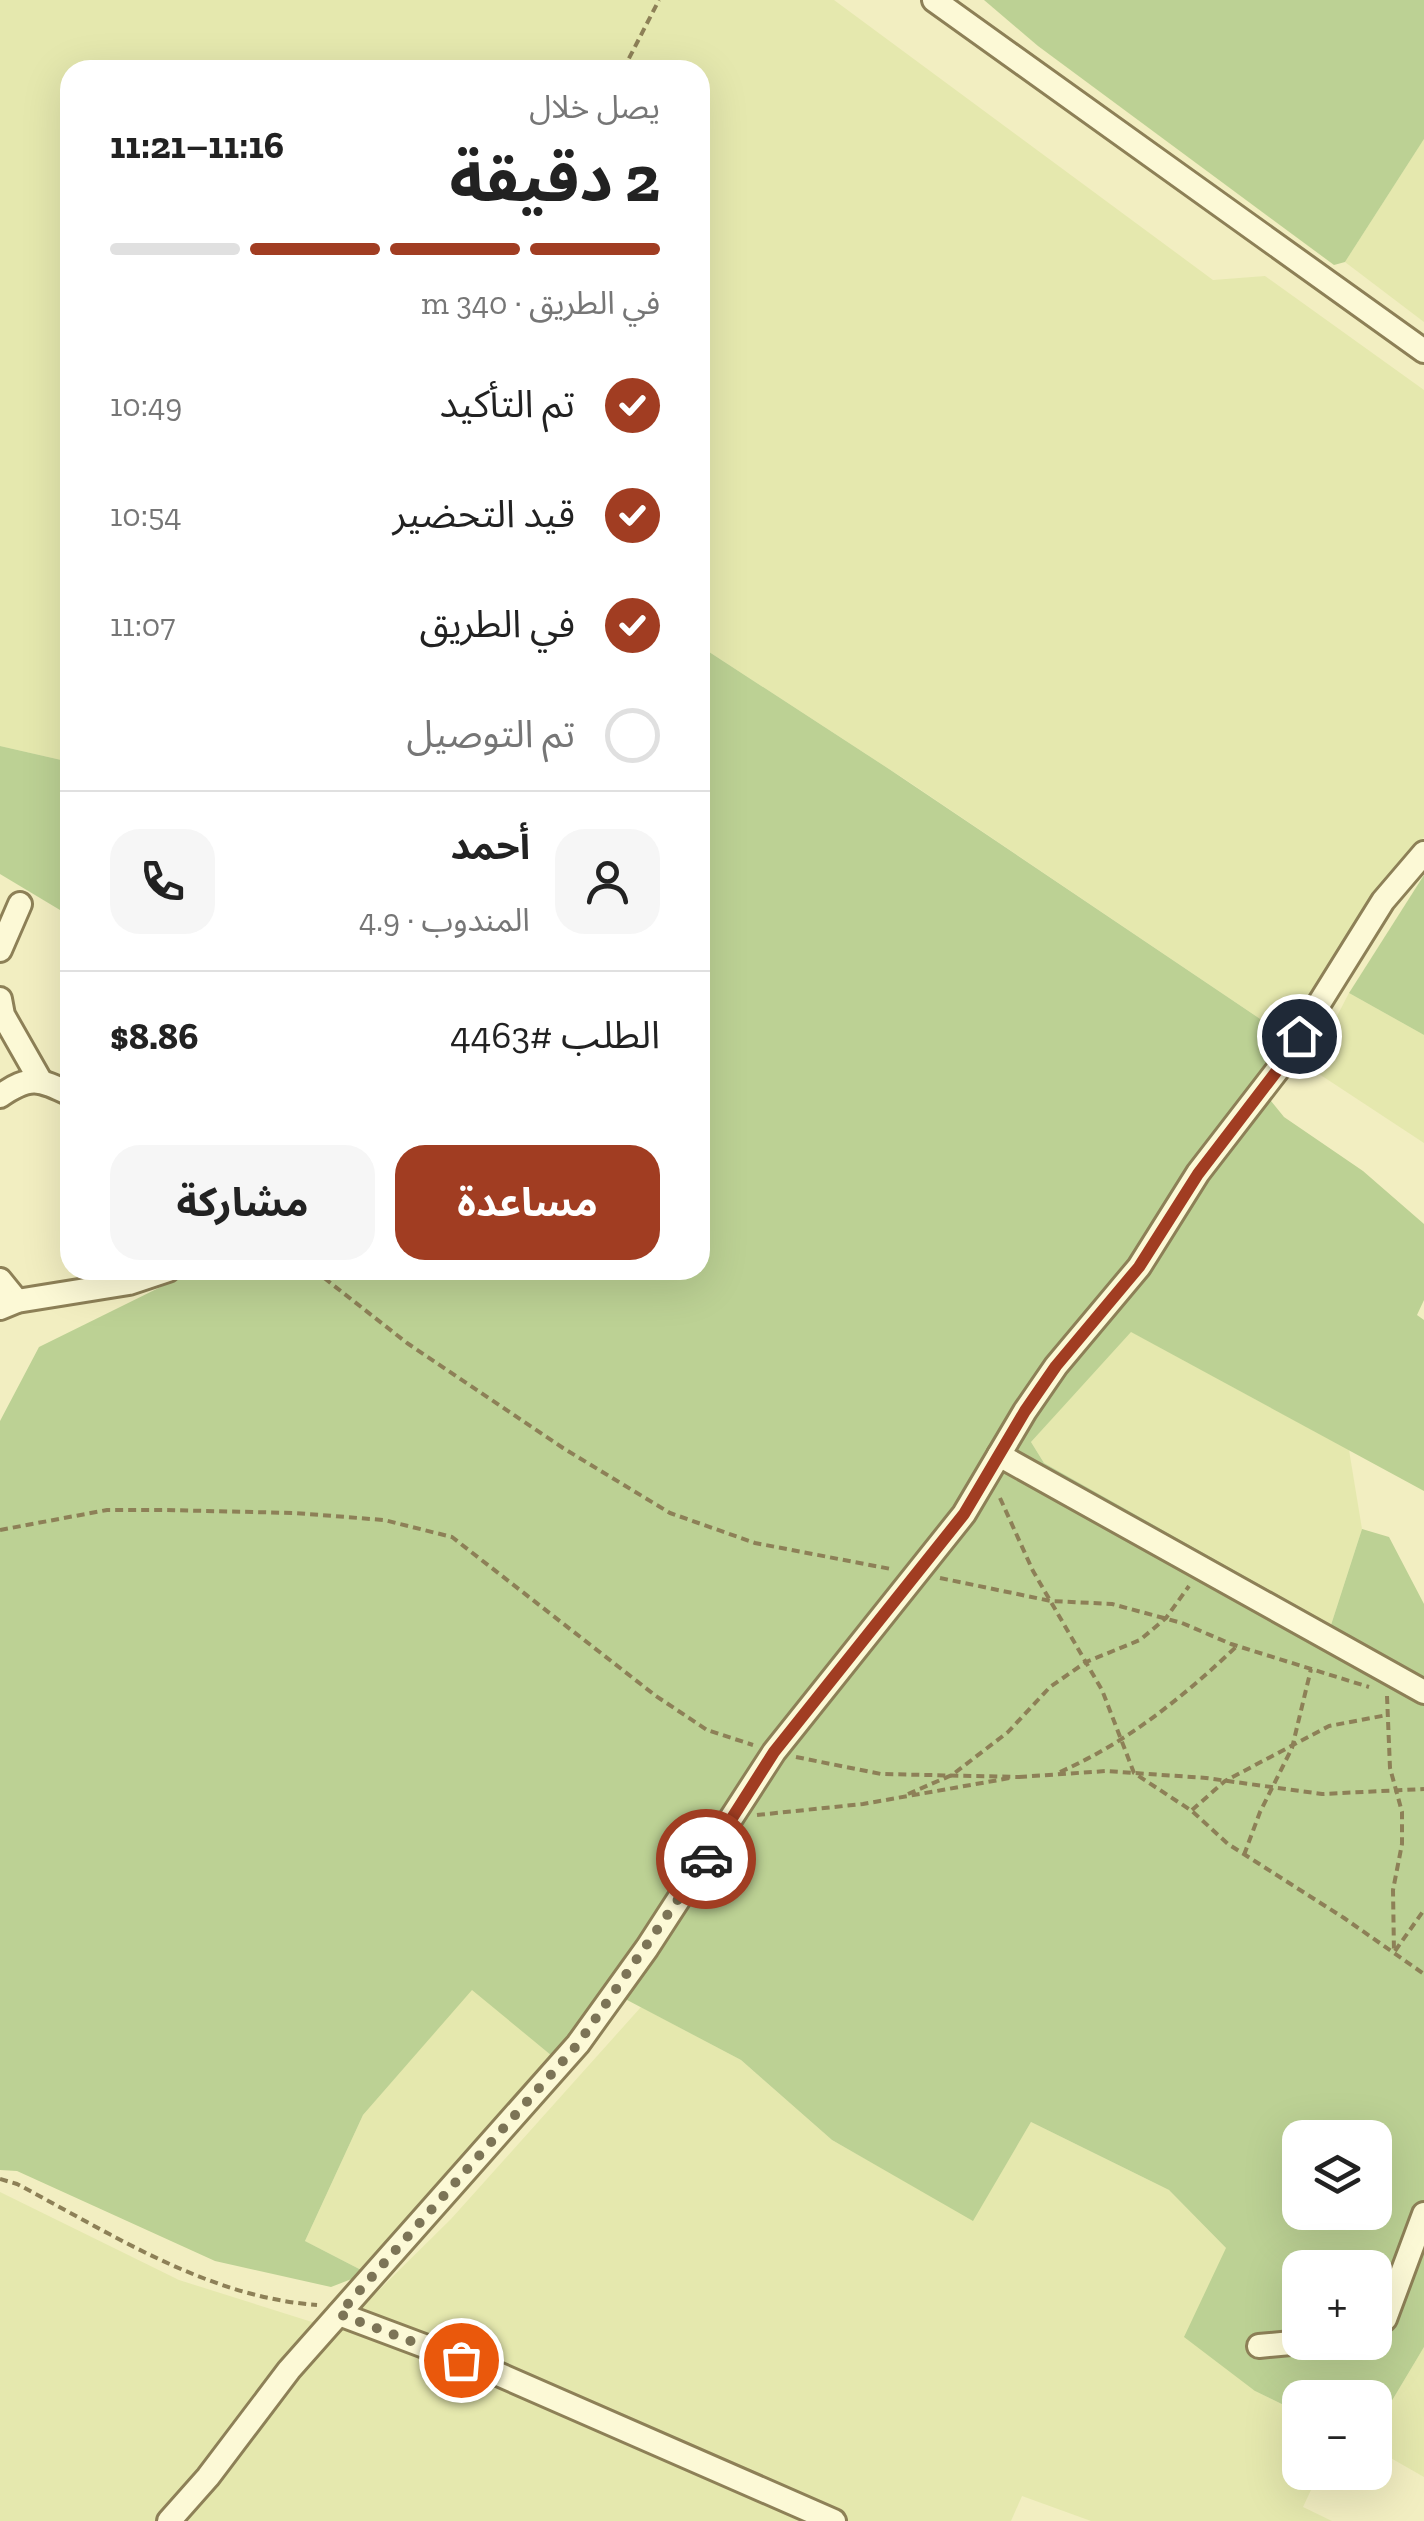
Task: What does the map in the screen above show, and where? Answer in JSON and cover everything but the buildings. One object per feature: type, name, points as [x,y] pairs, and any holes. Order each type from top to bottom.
[{"type":"street","points":[[934,0],[1424,351]]},
{"type":"street","points":[[169,2521],[208,2477],[289,2370],[578,2044],[647,1948],[774,1752],[964,1514],[1056,1366],[1139,1267],[1198,1174],[1279,1068],[1383,901],[1424,853]]},
{"type":"street","points":[[0,950],[20,904]]},
{"type":"street","points":[[0,999],[2,1016],[40,1080],[60,1089]]},
{"type":"street","points":[[0,1096],[17,1084],[40,1080]]},
{"type":"street","points":[[0,1280],[9,1305],[139,1280]]},
{"type":"street","points":[[994,1465],[1200,1570],[1424,1692]]},
{"type":"street","points":[[1392,2300],[1424,2214]]},
{"type":"street","points":[[339,2314],[491,2372],[834,2521]]},
{"type":"street","points":[[1259,2346],[1282,2344]]},
{"type":"path","points":[[628,60],[659,0]]},
{"type":"path","points":[[327,1280],[406,1343],[563,1448],[670,1513],[755,1543],[1050,1601],[1112,1604],[1166,1618],[1237,1646],[1368,1686]]},
{"type":"path","points":[[994,1465],[1033,1571],[1102,1690],[1134,1773],[1192,1811],[1244,1854],[1424,1974]]},
{"type":"path","points":[[0,1530],[106,1510],[164,1510],[384,1520],[452,1537],[707,1730],[774,1752],[881,1774],[1134,1773],[1225,1780],[1322,1794],[1424,1789]]},
{"type":"path","points":[[898,1798],[952,1775],[1008,1732],[1050,1687],[1086,1662],[1140,1640],[1166,1618],[1200,1570]]},
{"type":"path","points":[[1056,1774],[1122,1740],[1188,1693],[1237,1646]]},
{"type":"path","points":[[1244,1854],[1292,1748],[1311,1669]]},
{"type":"path","points":[[1387,1692],[1393,1788],[1402,1812],[1402,1844],[1393,1890],[1394,1953]]},
{"type":"path","points":[[1192,1811],[1225,1780],[1329,1726],[1387,1715]]},
{"type":"path","points":[[733,1818],[898,1798],[1020,1776]]},
{"type":"path","points":[[1394,1953],[1424,1910]]},
{"type":"path","points":[[0,2179],[17,2184],[162,2261],[230,2287],[288,2303],[326,2306],[354,2296]]},
{"type":"green space","points":[[0,0],[834,0],[1213,280],[1265,276],[1424,390],[1424,837],[1378,894],[1284,1035],[710,653],[710,60],[60,60],[60,760],[0,746]]},
{"type":"green space","points":[[984,0],[1424,0],[1424,139],[1345,262],[1334,265],[1038,46]]},
{"type":"green space","points":[[1424,139],[1424,322],[1345,262]]},
{"type":"green space","points":[[710,653],[1284,1035],[1258,1085],[1284,1117],[1363,1171],[1424,1224],[1424,1300],[1417,1315],[1424,1320],[1424,1491],[1131,1332],[1031,1442],[1044,1463],[1331,1625],[1362,1529],[1389,1537],[1424,1604],[1424,2347],[1392,2401],[1392,2380],[1282,2380],[1282,2404],[1255,2391],[1184,2337],[1226,2248],[1169,2190],[1031,2122],[973,2221],[832,2140],[741,2060],[610,1991],[552,2056],[472,1990],[363,2115],[305,2241],[367,2273],[331,2287],[215,2261],[17,2171],[0,2170],[0,1421],[39,1347],[175,1280],[710,1280]]},
{"type":"green space","points":[[0,746],[60,760],[60,910],[0,874]]},
{"type":"green space","points":[[1424,875],[1424,1035],[1349,993]]},
{"type":"green space","points":[[1349,993],[1424,1035],[1424,1143],[1310,1068]]},
{"type":"green space","points":[[1130,1331],[1349,1450],[1362,1529],[1331,1625],[1044,1463],[1031,1442]]},
{"type":"green space","points":[[472,1989],[552,2056],[367,2273],[305,2241],[363,2115]]},
{"type":"green space","points":[[641,2007],[741,2060],[832,2140],[973,2220],[1031,2122],[1169,2190],[1226,2248],[1255,2391],[1282,2404],[1282,2490],[1311,2490],[1303,2507],[1332,2521],[1091,2521],[1022,2496],[1011,2521],[0,2521],[0,2192],[179,2280],[312,2322],[373,2296],[451,2219]]},
{"type":"green space","points":[[1424,2347],[1424,2477],[1392,2459],[1392,2401]]},
{"type":"way so far","points":[[461,2360],[339,2314],[578,2044],[706,1859]]},
{"type":"route","points":[[706,1859],[774,1752],[964,1514],[1056,1366],[1139,1267],[1198,1174],[1299,1036]]}]
